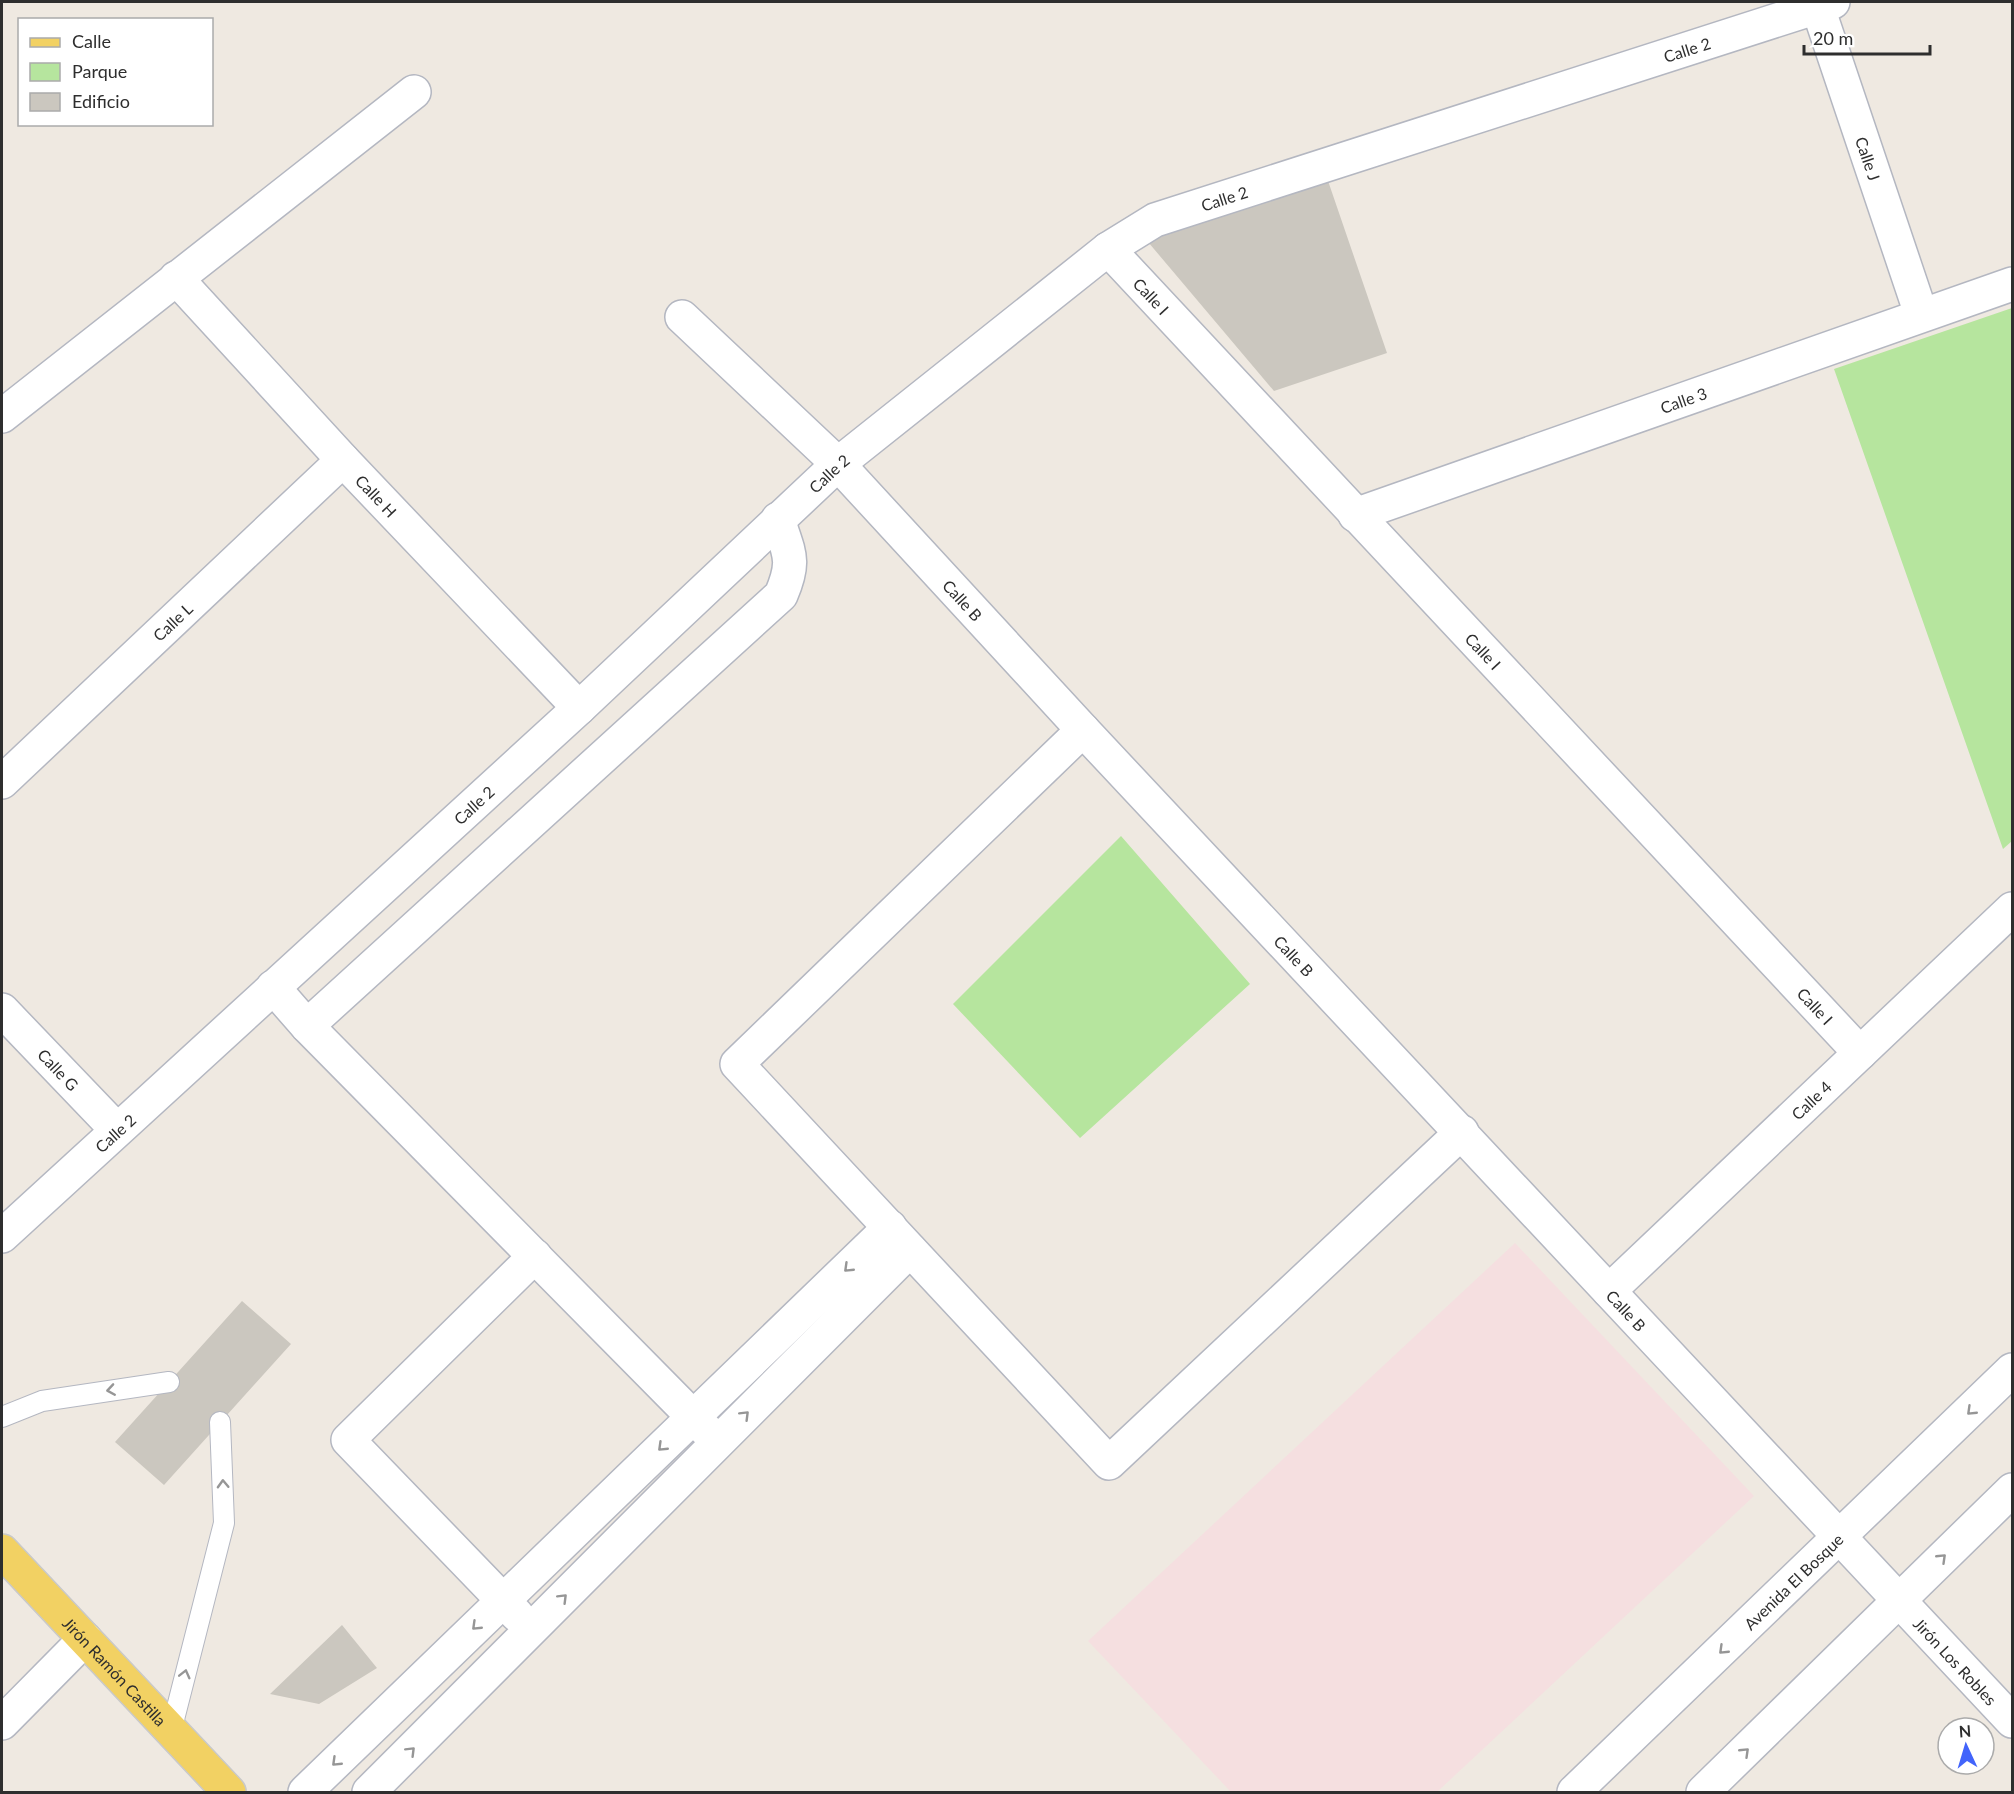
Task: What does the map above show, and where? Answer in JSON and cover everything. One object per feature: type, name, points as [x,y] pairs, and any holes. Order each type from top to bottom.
[{"type":"main road","name":"Jirón Ramón Castilla","points":[[2,1551],[230,1792]]},
{"type":"street","name":"Calle 2","points":[[2,1236],[579,708],[838,464],[1108,249],[1155,220],[1822,3]]},
{"type":"street","name":"Calle J","points":[[1822,3],[1921,314]]},
{"type":"street","points":[[2,416],[414,92]]},
{"type":"street","name":"Calle I","points":[[1108,249],[1860,1053]]},
{"type":"street","name":"Calle H","points":[[177,278],[344,460],[579,708]]},
{"type":"street","name":"Calle 3","points":[[1355,515],[1921,314],[2013,284]]},
{"type":"street","name":"Calle B","points":[[681,317],[838,464],[1083,730],[1900,1599]]},
{"type":"street","name":"Calle L","points":[[2,783],[344,460]]},
{"type":"street","points":[[307,1026],[781,595],[791,571],[789,554],[778,519]]},
{"type":"street","points":[[1083,730],[737,1064],[1109,1463],[1462,1132]]},
{"type":"street","name":"Calle 4","points":[[1609,1291],[2013,909]]},
{"type":"street","points":[[273,987],[307,1026],[718,1442]]},
{"type":"street","name":"Calle G","points":[[2,1010],[117,1130]]},
{"type":"street","points":[[305,1792],[694,1417],[900,1239]]},
{"type":"street","points":[[369,1792],[718,1442],[900,1239]]},
{"type":"street","points":[[531,1630],[348,1440],[535,1256]]},
{"type":"street","name":"Avenida El Bosque","points":[[1574,1792],[2013,1370]]},
{"type":"street","points":[[1703,1792],[2013,1490]]},
{"type":"street","name":"Jirón Los Robles","points":[[1900,1599],[2013,1721]]},
{"type":"street","points":[[2,1723],[85,1639]]},
{"type":"lane","points":[[2,1417],[42,1401],[169,1382]]},
{"type":"lane","points":[[171,1731],[224,1522],[220,1422]]},
{"type":"shaded area","points":[[1515,1243],[1754,1496],[1437,1792],[1231,1792],[1088,1641]]},
{"type":"green space","points":[[2012,308],[2012,841],[2003,849],[1834,369]]},
{"type":"green space","points":[[1121,836],[1250,984],[1080,1138],[953,1004]]},
{"type":"building","points":[[1326,175],[1387,353],[1274,391],[1143,236]]},
{"type":"building","points":[[242,1301],[291,1344],[164,1485],[115,1442]]},
{"type":"building","points":[[342,1625],[377,1668],[319,1704],[270,1694]]}]
